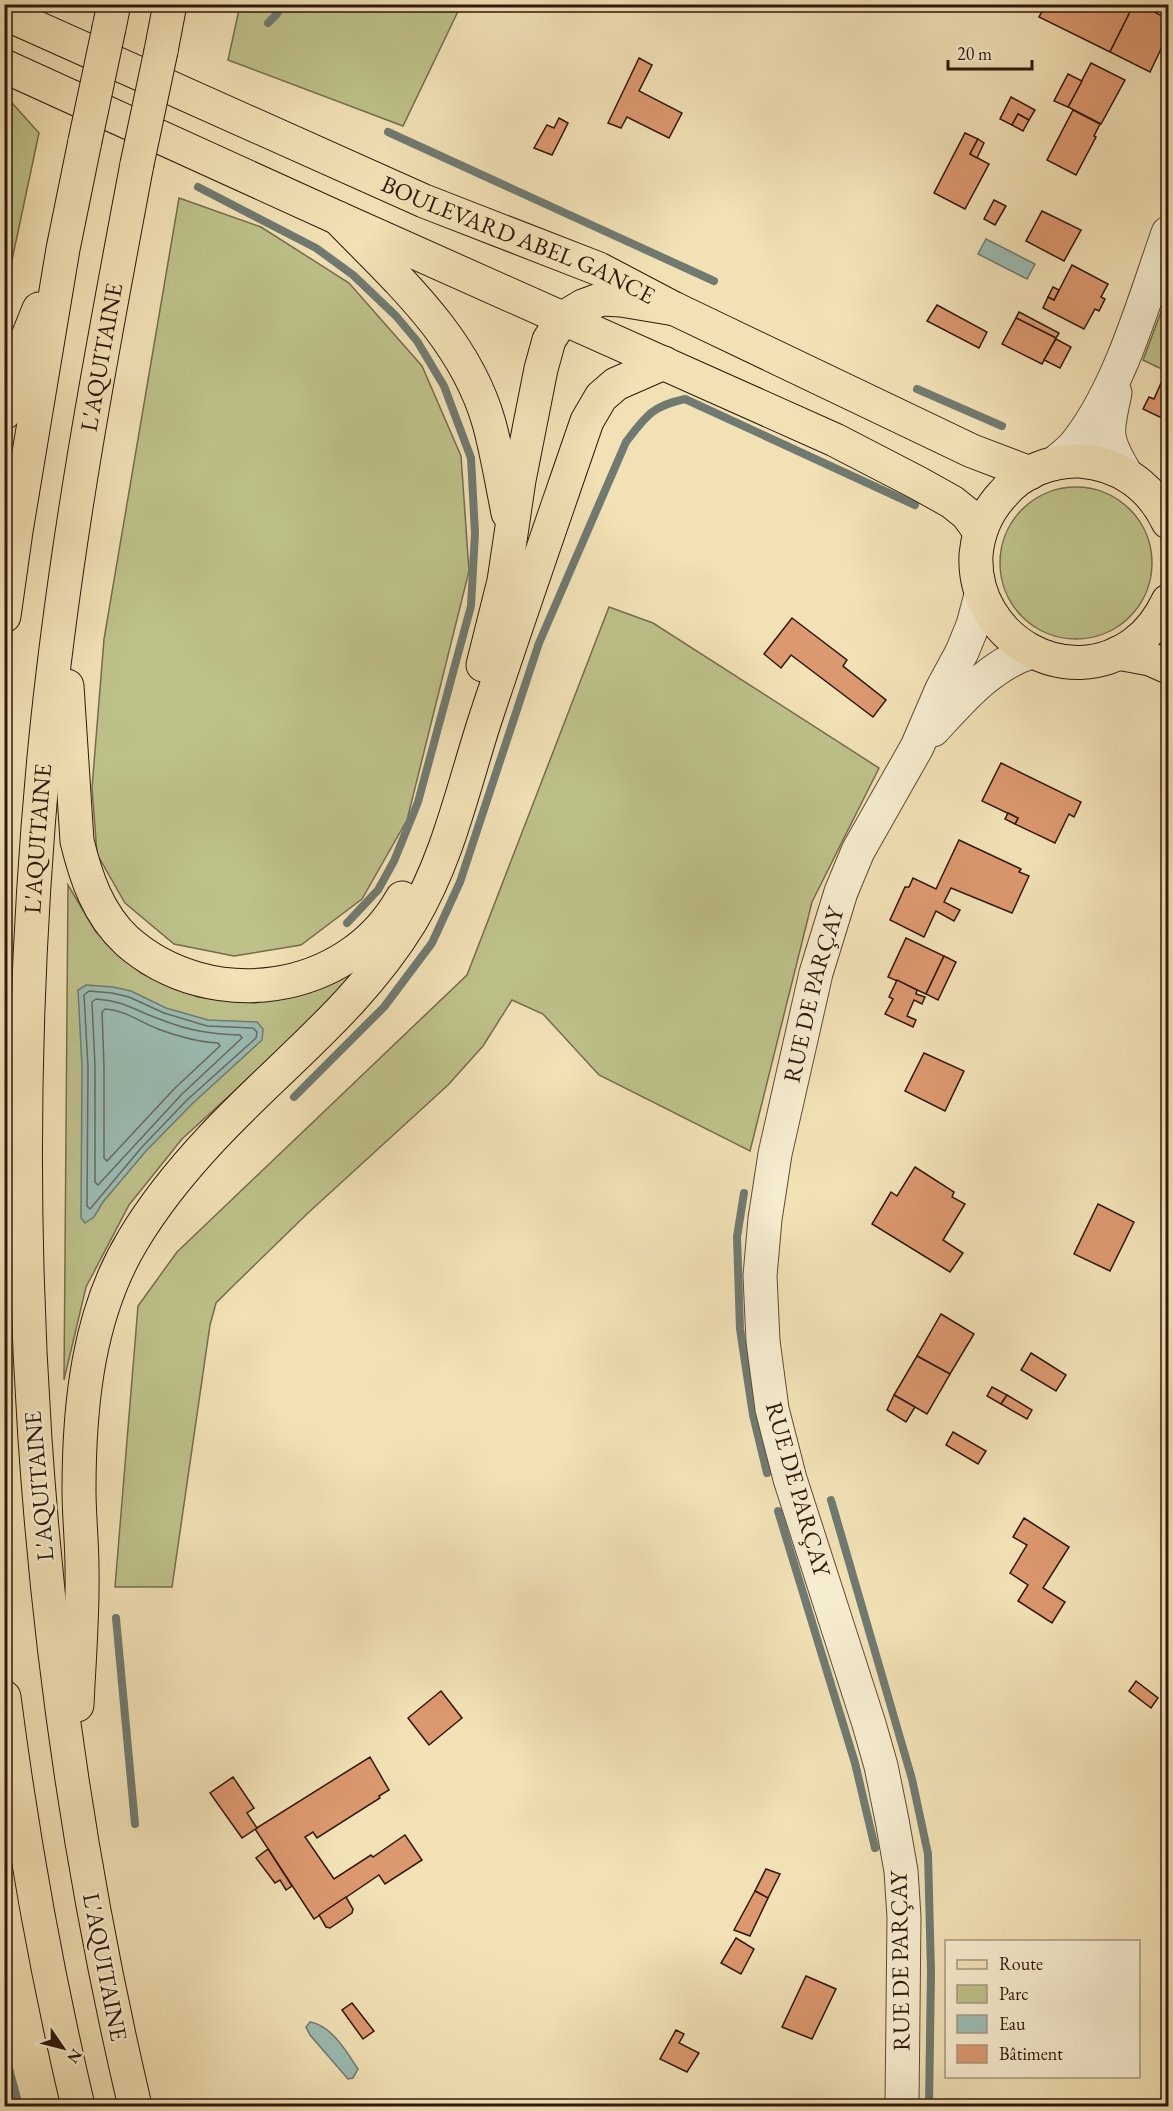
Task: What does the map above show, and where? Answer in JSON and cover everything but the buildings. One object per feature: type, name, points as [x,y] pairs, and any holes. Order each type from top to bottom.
[{"type":"main road","name":"L'AQUITAINE","points":[[135,2106],[101,1951],[74,1794],[52,1632],[32,1401],[25,1194],[25,1084],[44,757],[62,600],[88,431],[137,164],[170,4]]},
{"type":"main road","name":"BOULEVARD ABEL GANCE","points":[[4,13],[424,201],[599,269],[675,309],[972,451],[1042,468]]},
{"type":"main road","points":[[4,616],[63,249],[111,16]]},
{"type":"main road","points":[[4,66],[835,440],[952,502],[967,514],[980,532]]},
{"type":"main road","points":[[338,218],[426,309],[460,359],[488,422],[512,528]]},
{"type":"main road","points":[[4,413],[16,366],[63,249]]},
{"type":"main road","points":[[62,600],[77,841],[90,887],[102,910],[126,940],[147,956],[174,972],[202,982],[234,987],[264,986],[294,980],[320,971],[359,948],[378,933],[396,909],[429,843],[468,721],[504,581],[541,369],[549,340],[563,318],[583,306],[602,299],[675,309]]},
{"type":"main road","points":[[74,1794],[82,1570],[79,1492],[80,1429],[86,1373],[98,1323],[115,1275],[131,1242],[178,1177],[213,1137],[361,991],[390,954],[412,920],[429,889],[444,850],[501,670],[587,420],[601,397],[616,384],[664,363]]},
{"type":"main road","points":[[1168,522],[1151,494],[1126,474],[1109,466],[1073,461],[1042,468],[1016,481],[999,497],[986,517],[980,532],[976,563],[981,595],[996,622],[1012,639],[1031,652],[1053,659],[1090,661],[1118,653],[1134,644],[1148,632],[1160,617],[1168,601]]},
{"type":"main road","points":[[1118,653],[1150,659],[1168,667]]},
{"type":"main road","points":[[4,1697],[46,1962],[78,2106]]},
{"type":"street","points":[[1126,474],[1109,442],[1107,426],[1123,359],[1168,234]]},
{"type":"street","points":[[1042,468],[1077,443],[1092,422],[1123,359]]},
{"type":"street","name":"RUE DE PARÇAY","points":[[902,2106],[904,1917],[901,1871],[881,1766],[790,1479],[772,1409],[763,1341],[760,1276],[765,1219],[776,1154],[816,974],[841,892],[858,850],[918,747],[942,689],[962,652],[973,625],[981,595]]},
{"type":"street","name":"RUE DE PARÇAY","points":[[918,747],[959,702],[990,673],[1008,660],[1031,652]]},
{"type":"green space","points":[[240,4],[461,5],[403,126],[228,60]]},
{"type":"green space","points":[[4,103],[12,103],[39,133],[5,293]]},
{"type":"green space","points":[[179,198],[261,227],[349,283],[422,366],[461,456],[469,571],[407,820],[362,899],[301,945],[234,956],[174,944],[125,903],[97,854],[92,788],[104,639]]},
{"type":"green space","points":[[1161,312],[1168,316],[1168,372],[1143,360]]},
{"type":"green space","points":[[1076,487],[1091,488],[1105,493],[1130,509],[1146,534],[1151,548],[1151,578],[1146,592],[1130,617],[1105,633],[1091,638],[1076,639],[1061,638],[1047,633],[1022,617],[1006,592],[1001,578],[1000,563],[1001,548],[1006,534],[1022,509],[1047,493],[1061,488]]},
{"type":"green space","points":[[609,607],[653,623],[879,768],[812,902],[750,1151],[599,1075],[543,1014],[512,1000],[483,1046],[448,1085],[308,1213],[216,1303],[210,1325],[172,1587],[115,1587],[138,1306],[177,1252],[467,975]]},
{"type":"green space","points":[[68,885],[96,932],[141,973],[198,997],[255,1003],[319,989],[362,963],[325,1008],[182,1139],[129,1205],[86,1287],[64,1380]]},
{"type":"water","points":[[986,239],[1035,264],[1027,279],[978,254]]},
{"type":"water","points":[[86,985],[131,991],[166,1008],[208,1020],[257,1022],[263,1029],[262,1040],[192,1104],[146,1151],[103,1202],[94,1217],[85,1223],[81,1218],[82,1067],[78,990]]},
{"type":"water","points":[[310,2022],[325,2028],[344,2047],[358,2069],[353,2078],[348,2079],[310,2035],[306,2027]]},
{"type":"waterway","points":[[268,23],[283,4]]},
{"type":"waterway","points":[[388,132],[714,281]]},
{"type":"waterway","points":[[198,187],[316,248],[353,275],[396,316],[417,341],[444,386],[471,458],[475,533],[471,606],[418,802],[394,861],[378,890],[347,923]]},
{"type":"waterway","points":[[917,389],[1002,426]]},
{"type":"waterway","points":[[294,1097],[384,1007],[432,943],[460,882],[539,643],[626,442],[651,413],[665,405],[685,399],[915,505]]},
{"type":"waterway","points":[[744,1193],[737,1237],[740,1329],[753,1415],[767,1473]]},
{"type":"waterway","points":[[831,1500],[912,1779],[928,1854],[931,1972],[929,2106]]},
{"type":"waterway","points":[[778,1511],[855,1763],[875,1848]]},
{"type":"waterway","points":[[116,1618],[135,1824]]},
{"type":"waterway","points":[[4,2050],[19,2106]]}]
